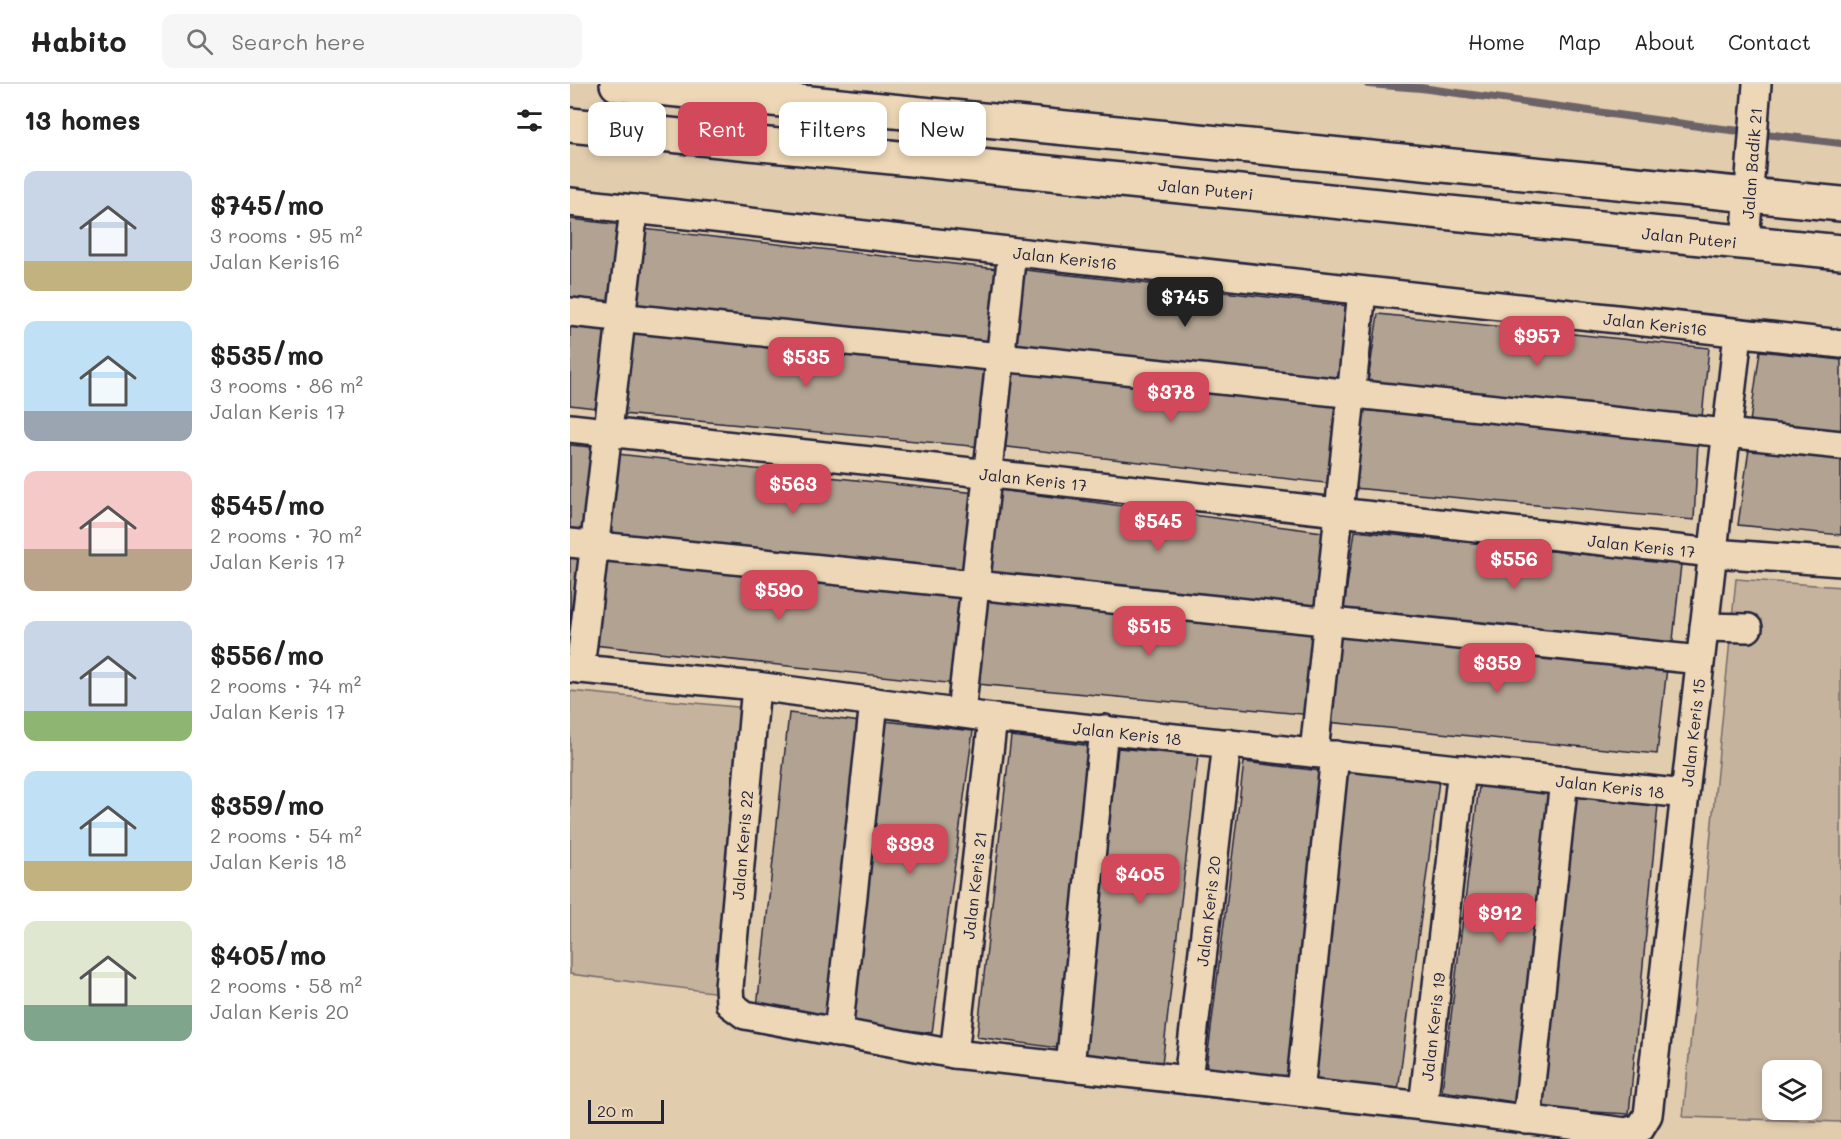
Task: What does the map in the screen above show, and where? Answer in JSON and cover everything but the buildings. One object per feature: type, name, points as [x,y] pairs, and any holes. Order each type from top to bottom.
[{"type":"main road","points":[[617,84],[1749,179],[1841,204]]},
{"type":"main road","name":"Jalan Puteri","points":[[570,125],[1841,252]]},
{"type":"street","name":"Jalan Badik 21","points":[[1744,243],[1757,85]]},
{"type":"street","name":"Jalan Keris16","points":[[570,202],[1841,344]]},
{"type":"street","points":[[575,669],[582,545],[608,432],[634,209]]},
{"type":"street","points":[[961,713],[1012,252]]},
{"type":"street","points":[[1300,1092],[1325,754],[1328,621],[1362,291]]},
{"type":"street","points":[[570,312],[1841,444]]},
{"type":"street","name":"Jalan Keris 15","points":[[1527,1120],[1626,1132],[1640,1128],[1648,1115],[1738,334]]},
{"type":"street","name":"Jalan Keris 17","points":[[570,428],[1713,553],[1841,562]]},
{"type":"street","points":[[582,545],[1700,660]]},
{"type":"street","points":[[1704,627],[1748,628]]},
{"type":"street","name":"Jalan Keris 18","points":[[575,669],[756,686],[993,717],[1685,794]]},
{"type":"street","name":"Jalan Keris 22","points":[[756,686],[729,987],[730,1004],[745,1015],[838,1033]]},
{"type":"street","points":[[874,702],[838,1033],[954,1054],[1423,1106],[1527,1120],[1564,780]]},
{"type":"street","name":"Jalan Keris 21","points":[[954,1054],[993,717]]},
{"type":"street","points":[[1070,1067],[1104,729]]},
{"type":"street","name":"Jalan Keris 20","points":[[1188,1080],[1227,743]]},
{"type":"street","name":"Jalan Keris 19","points":[[1423,1106],[1462,769]]},
{"type":"shaded area","points":[[1736,579],[1841,587],[1841,1122],[1778,1120],[1822,1120],[1822,1060],[1762,1060],[1762,1120],[1683,1117]]},
{"type":"shaded area","points":[[570,691],[747,708],[720,993],[570,974]]},
{"type":"waterway","points":[[1368,84],[1421,88],[1841,143]]}]
